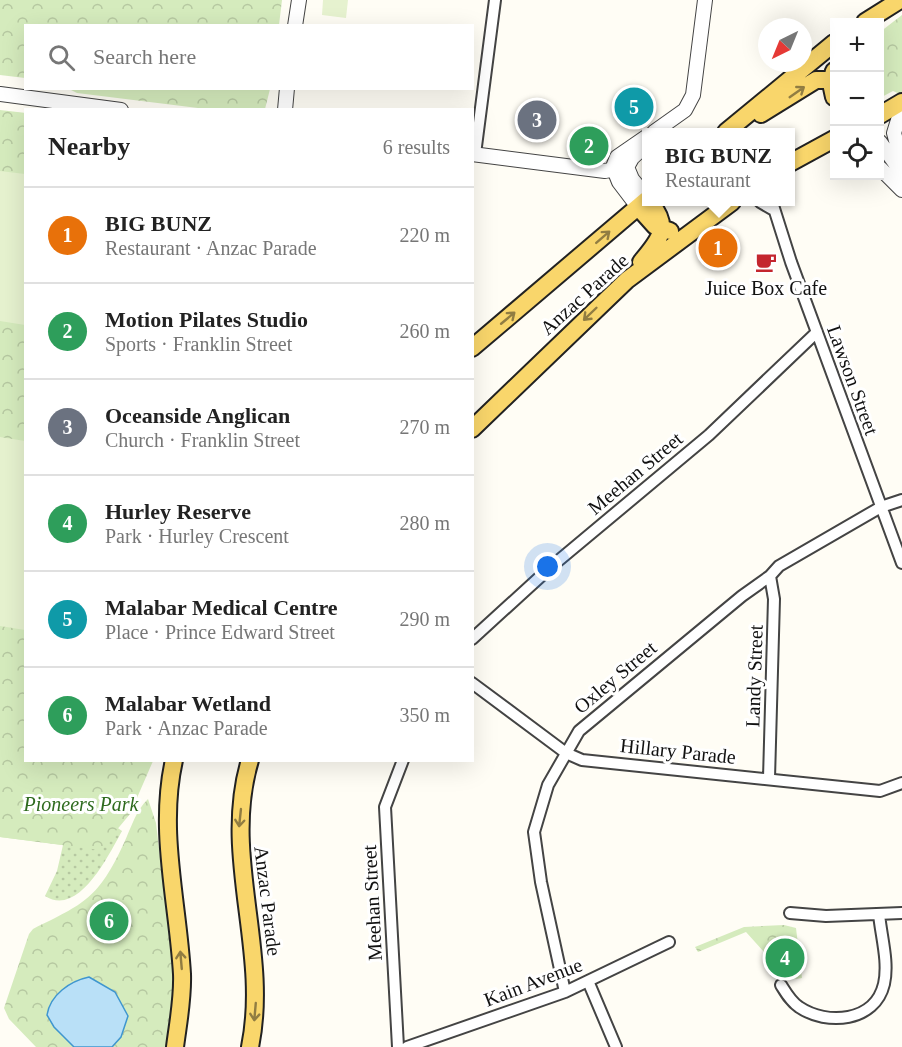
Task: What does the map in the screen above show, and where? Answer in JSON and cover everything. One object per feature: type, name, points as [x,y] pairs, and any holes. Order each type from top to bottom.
[{"type":"main road","points":[[872,18],[901,2]]},
{"type":"main road","points":[[884,21],[901,2]]},
{"type":"main road","points":[[733,128],[830,46]]},
{"type":"main road","points":[[735,128],[809,83],[830,77]]},
{"type":"main road","points":[[884,113],[902,104]]},
{"type":"main road","points":[[795,161],[830,141]]},
{"type":"main road","name":"Anzac Parade","points":[[474,346],[642,204]]},
{"type":"main road","points":[[648,206],[662,231]]},
{"type":"main road","name":"Anzac Parade","points":[[474,427],[627,280],[724,206]]},
{"type":"main road","points":[[662,231],[675,230],[717,211]]},
{"type":"main road","points":[[627,280],[654,247],[662,231]]},
{"type":"main road","points":[[174,762],[169,781],[168,833],[182,976],[175,1047]]},
{"type":"main road","name":"Anzac Parade","points":[[250,762],[239,830],[242,872],[254,952],[256,996],[250,1047]]},
{"type":"street","points":[[295,24],[299,0]]},
{"type":"street","points":[[495,0],[474,154],[605,171],[620,169],[642,149]]},
{"type":"street","points":[[661,128],[685,110],[693,95],[705,0]]},
{"type":"street","points":[[285,108],[287,90]]},
{"type":"street","points":[[0,94],[106,108]]},
{"type":"street","points":[[902,104],[894,133],[902,163]]},
{"type":"street","points":[[642,140],[617,157],[620,169],[642,197]]},
{"type":"street","points":[[884,149],[902,173]]},
{"type":"street","points":[[884,173],[902,190]]},
{"type":"street","name":"Lawson Street","points":[[772,206],[902,563]]},
{"type":"street","name":"Meehan Street","points":[[474,637],[552,566],[709,435],[817,332]]},
{"type":"street","name":"Oxley Street","points":[[565,992],[541,882],[534,832],[548,785],[579,731],[619,695],[770,576],[779,566],[881,507],[902,500]]},
{"type":"street","name":"Landy Street","points":[[769,778],[774,599],[770,576]]},
{"type":"street","name":"Hillary Parade","points":[[474,684],[566,753],[582,760],[880,791],[902,783]]},
{"type":"street","name":"Meehan Street","points":[[398,1047],[386,807],[402,762]]},
{"type":"street","points":[[790,913],[826,916],[902,913]]},
{"type":"street","points":[[781,985],[798,1006],[823,1018],[848,1018],[864,1011],[878,998],[884,984],[885,972],[879,914]]},
{"type":"street","name":"Kain Avenue","points":[[407,1047],[565,992],[669,942]]},
{"type":"street","points":[[588,981],[616,1047]]},
{"type":"green space","points":[[0,0],[282,0],[279,24],[24,24],[24,78],[0,75]]},
{"type":"green space","points":[[323,0],[348,0],[346,18],[322,15]]},
{"type":"green space","points":[[902,15],[902,95],[893,91],[884,96],[884,29]]},
{"type":"green space","points":[[71,90],[270,90],[265,108],[198,108],[77,93]]},
{"type":"green space","name":"Pioneers Park","points":[[0,110],[24,113],[24,762],[153,762],[130,814],[100,850],[0,837]]},
{"type":"green space","points":[[0,171],[24,174],[24,325],[0,321]]},
{"type":"green space","points":[[0,437],[24,441],[24,630],[0,626]]},
{"type":"green space","points":[[0,774],[122,831],[91,880],[81,891],[70,898],[58,900],[45,896],[57,871],[63,845],[0,837]]},
{"type":"green space","points":[[148,799],[156,823],[174,977],[167,1047],[36,1047],[9,1019],[4,1008],[29,934],[33,929],[78,905],[97,888],[115,862],[137,814]]},
{"type":"green space","points":[[784,925],[796,928],[802,978],[796,979],[789,971],[780,970],[746,932],[698,952],[695,947],[744,927]]},
{"type":"water","points":[[89,977],[115,992],[128,1016],[121,1037],[112,1047],[74,1047],[54,1027],[47,1015],[52,1001],[62,990]]},
{"type":"place","name":"Malabar Medical Centre","points":[[634,107]]},
{"type":"place","name":"Oceanside Anglican","points":[[537,120]]},
{"type":"place","name":"Motion Pilates Studio","points":[[589,146]]},
{"type":"place","name":"BIG BUNZ","points":[[718,248]]},
{"type":"place","name":"Juice Box Cafe","points":[[766,262]]},
{"type":"place","name":"Malabar Wetland","points":[[109,921]]},
{"type":"place","name":"Hurley Reserve","points":[[785,958]]}]
